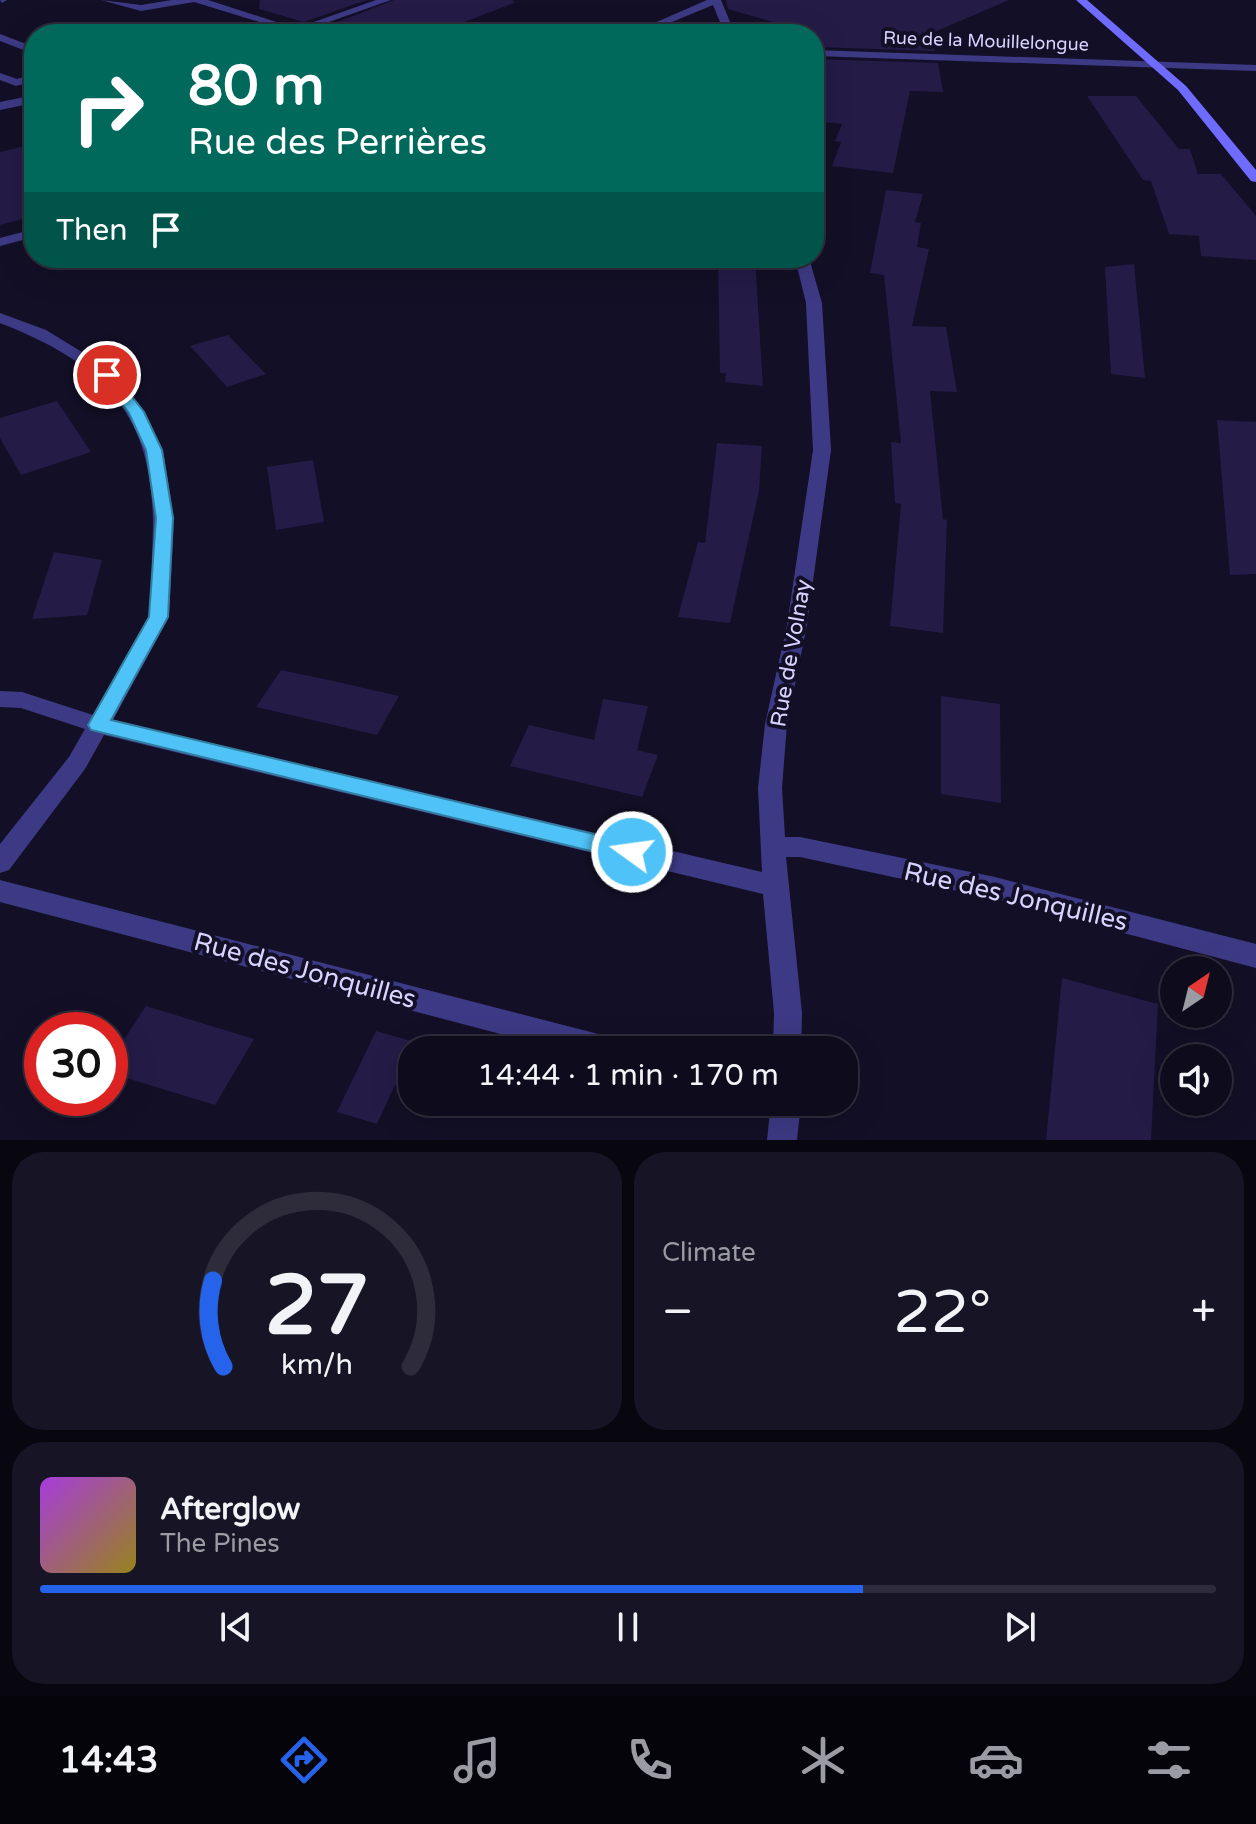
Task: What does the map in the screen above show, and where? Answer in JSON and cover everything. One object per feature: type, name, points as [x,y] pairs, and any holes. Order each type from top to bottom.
[{"type":"main road","points":[[1081,0],[1156,65],[1213,121],[1256,178]]},
{"type":"street","points":[[106,0],[141,8],[202,1],[270,24]]},
{"type":"street","points":[[321,24],[386,0]]},
{"type":"street","points":[[658,24],[716,0],[726,24]]},
{"type":"street","points":[[0,37],[24,47]]},
{"type":"street","name":"Rue de la Mouillelongue","points":[[824,53],[1256,68]]},
{"type":"street","points":[[0,76],[16,83],[24,80]]},
{"type":"street","points":[[0,106],[24,101]]},
{"type":"street","points":[[0,242],[24,236]]},
{"type":"street","name":"Rue de Volnay","points":[[787,1036],[770,788],[776,724],[797,625],[822,450],[814,303],[805,268]]},
{"type":"street","points":[[0,318],[40,333],[107,375],[136,412],[154,450],[164,518],[159,617],[77,763],[0,863]]},
{"type":"street","points":[[0,699],[22,700],[99,725],[775,886]]},
{"type":"street","name":"Rue des Jonquilles","points":[[774,847],[800,847],[995,888],[1256,956]]},
{"type":"street","name":"Rue des Jonquilles","points":[[0,891],[556,1036]]},
{"type":"street","points":[[782,1140],[785,1116]]},
{"type":"building","points":[[260,0],[367,0],[304,22],[259,9]]},
{"type":"building","points":[[394,0],[513,0],[514,3],[459,24],[332,24]]},
{"type":"building","points":[[726,0],[1009,0],[932,33],[935,51],[824,47],[824,24],[780,24],[728,9]]},
{"type":"building","points":[[824,59],[938,63],[943,92],[910,91],[893,173],[832,166],[841,142],[835,141],[842,124],[824,122]]},
{"type":"building","points":[[1087,96],[1136,96],[1179,149],[1190,149],[1198,174],[1221,174],[1256,216],[1256,260],[1201,256],[1199,236],[1169,234],[1151,181],[1143,180]]},
{"type":"building","points":[[24,146],[24,219],[0,225],[0,152]]},
{"type":"building","points":[[886,190],[923,194],[915,222],[921,223],[917,247],[929,249],[912,326],[946,327],[957,392],[930,391],[943,519],[947,520],[943,633],[890,626],[901,504],[895,503],[891,442],[901,443],[884,275],[870,273]]},
{"type":"building","points":[[1134,264],[1145,378],[1111,374],[1105,267]]},
{"type":"building","points":[[718,268],[756,268],[763,386],[725,382],[726,373],[720,373]]},
{"type":"building","points":[[228,335],[266,374],[227,387],[190,346]]},
{"type":"building","points":[[57,401],[91,452],[21,475],[0,438],[0,418]]},
{"type":"building","points":[[1217,420],[1256,422],[1256,574],[1230,575]]},
{"type":"building","points":[[717,443],[762,446],[759,491],[730,623],[678,617],[698,542],[705,543]]},
{"type":"building","points":[[313,460],[324,522],[276,530],[267,467]]},
{"type":"building","points":[[54,552],[102,560],[87,615],[32,619]]},
{"type":"building","points":[[281,670],[399,696],[377,735],[256,707]]},
{"type":"building","points":[[941,696],[1000,704],[1001,803],[941,794]]},
{"type":"building","points":[[603,699],[648,706],[637,750],[658,755],[642,797],[510,766],[529,725],[594,740]]},
{"type":"building","points":[[1062,978],[1158,1004],[1151,1140],[1046,1140]]},
{"type":"building","points":[[146,1006],[254,1039],[215,1105],[128,1078],[128,1034]]},
{"type":"building","points":[[376,1031],[398,1037],[398,1079],[377,1124],[337,1112]]},
{"type":"route","points":[[107,375],[136,412],[154,450],[164,518],[159,617],[99,725],[632,852]]}]
